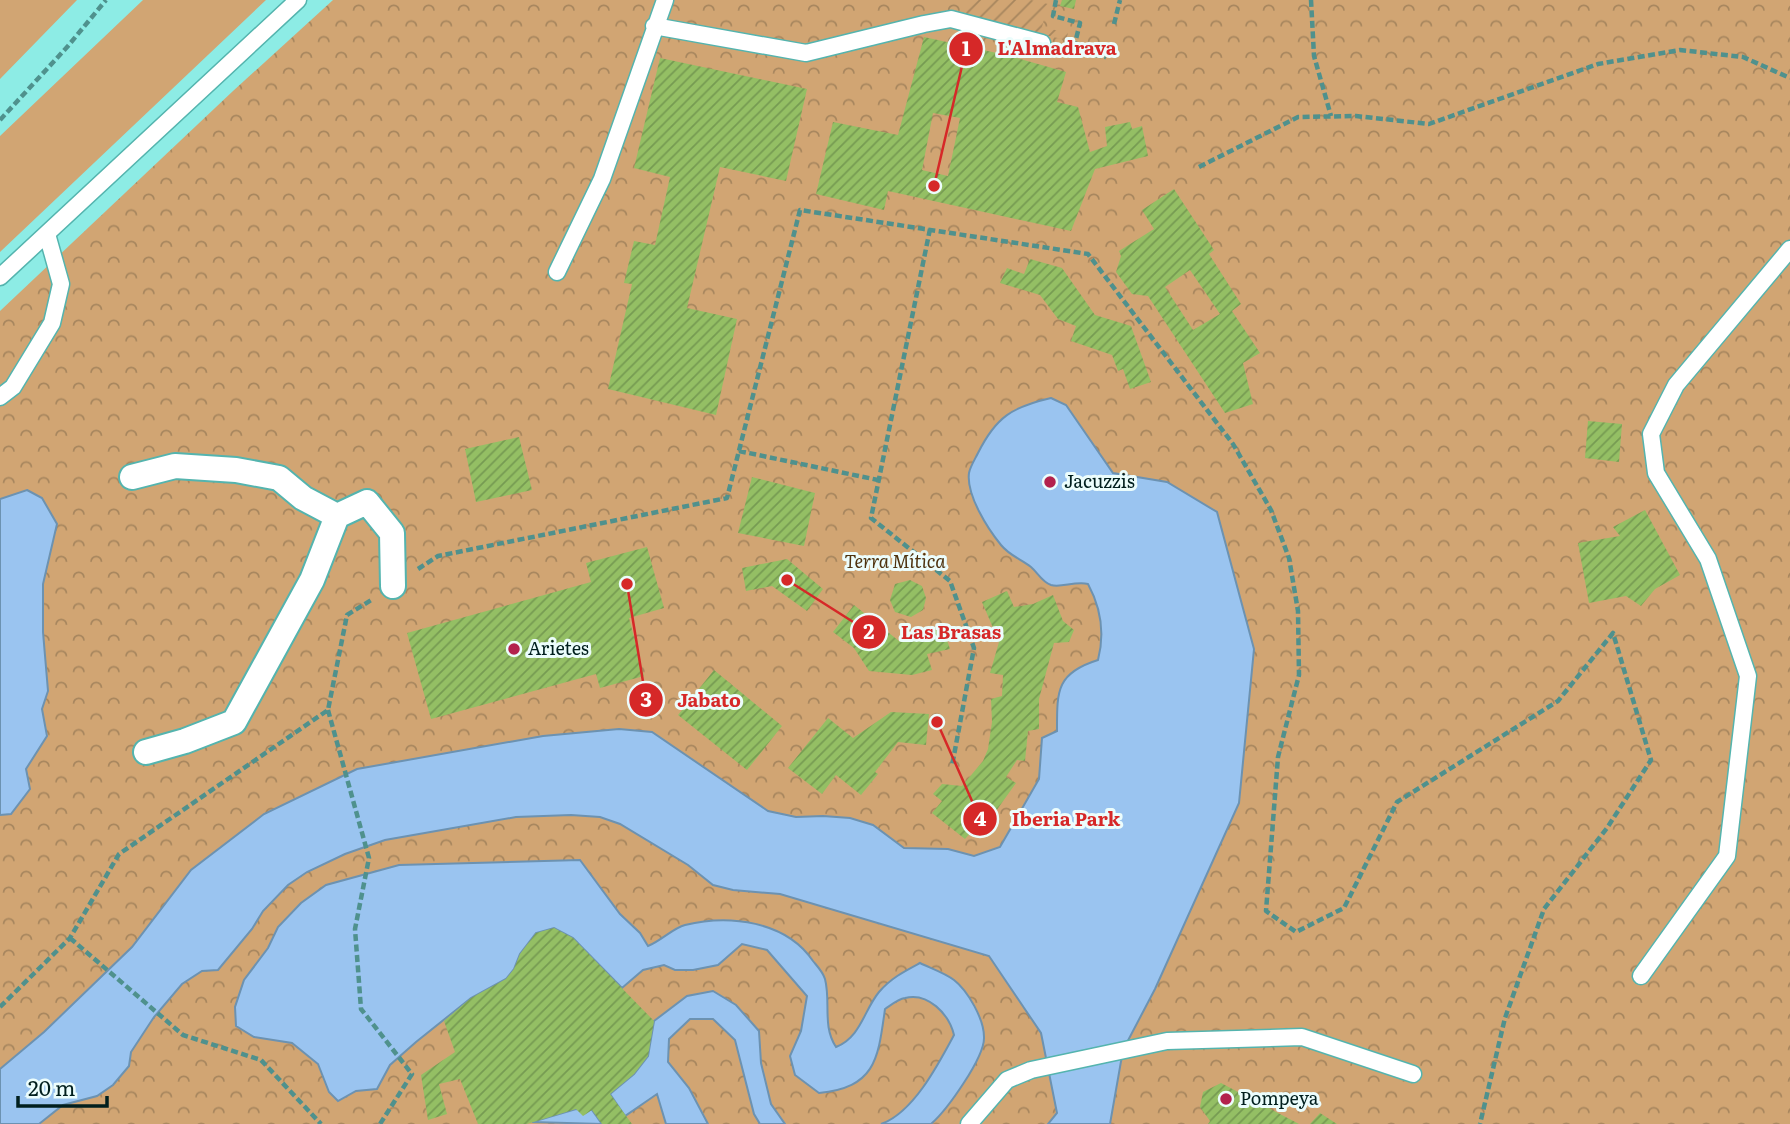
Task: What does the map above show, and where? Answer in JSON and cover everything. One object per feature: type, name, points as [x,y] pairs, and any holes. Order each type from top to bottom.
[{"type":"street","points":[[132,477],[175,466],[236,470],[279,478],[303,498],[337,516]]},
{"type":"street","points":[[146,752],[185,741],[234,722],[313,580],[337,516],[367,502],[392,533],[393,586]]},
{"type":"lane","points":[[0,277],[298,0]]},
{"type":"lane","points":[[557,272],[602,179],[664,0]]},
{"type":"lane","points":[[654,26],[806,53],[951,19],[1042,43]]},
{"type":"lane","points":[[0,397],[13,387],[52,323],[61,284],[47,234]]},
{"type":"lane","points":[[1641,976],[1727,856],[1748,676],[1708,559],[1656,473],[1651,434],[1676,385],[1790,249]]},
{"type":"lane","points":[[969,1124],[1007,1080],[1031,1070],[1167,1041],[1302,1037],[1413,1074]]},
{"type":"path","points":[[0,120],[106,0]]},
{"type":"path","points":[[1056,0],[1053,16],[1080,23],[1073,51],[1106,57]]},
{"type":"path","points":[[1114,24],[1120,0]]},
{"type":"path","points":[[1311,0],[1314,56],[1331,116]]},
{"type":"path","points":[[1199,167],[1298,117],[1356,116],[1429,124],[1598,64],[1680,50],[1743,57],[1790,78]]},
{"type":"path","points":[[380,1124],[412,1074],[361,1009],[355,929],[369,858],[328,710],[347,615],[438,556],[727,498],[800,210],[1088,254],[1233,444],[1271,510],[1289,558],[1298,611],[1299,675],[1278,757],[1266,911],[1296,932],[1345,908],[1397,802],[1558,701],[1613,633],[1651,760],[1607,828],[1544,909],[1505,1018],[1480,1124]]},
{"type":"path","points":[[930,229],[871,518],[950,581],[974,648],[952,766]]},
{"type":"path","points":[[739,451],[878,480]]},
{"type":"path","points":[[0,1007],[70,938],[119,853],[328,710]]},
{"type":"path","points":[[70,938],[183,1035],[261,1060],[321,1124]]},
{"type":"green space","points":[[0,0],[77,0],[0,79]]},
{"type":"green space","points":[[143,0],[266,0],[0,252],[0,136]]},
{"type":"green space","name":"Terra Mítica","points":[[333,0],[1790,0],[1790,1124],[0,1124],[0,311]]},
{"type":"green space","points":[[970,0],[1031,0],[1048,4],[1042,27],[1068,33],[1066,40],[965,16]]},
{"type":"water","points":[[1051,398],[1066,405],[1113,473],[1167,482],[1217,512],[1254,649],[1239,803],[1155,989],[1123,1050],[1110,1124],[1048,1124],[1057,1113],[1041,1033],[989,956],[780,894],[733,890],[713,885],[688,865],[620,824],[600,817],[571,815],[516,817],[385,840],[345,854],[307,872],[288,885],[263,911],[252,929],[218,970],[202,971],[182,984],[154,1017],[131,1052],[129,1066],[113,1085],[97,1096],[63,1105],[39,1124],[0,1124],[0,1069],[44,1032],[132,947],[191,870],[264,814],[357,769],[543,736],[619,729],[652,732],[768,811],[796,817],[850,818],[873,825],[904,848],[948,849],[974,856],[1000,847],[1039,779],[1042,738],[1057,731],[1062,685],[1074,671],[1098,660],[1100,650],[1100,621],[1088,584],[1048,584],[1031,567],[1008,552],[984,521],[974,501],[969,482],[973,463],[999,422],[1026,405]]},
{"type":"water","points":[[27,490],[42,498],[57,524],[43,584],[43,632],[48,691],[42,709],[47,736],[26,769],[30,789],[11,814],[0,815],[0,499]]},
{"type":"water","points":[[580,860],[620,914],[640,933],[648,946],[685,925],[720,920],[755,924],[788,937],[802,948],[824,976],[829,1031],[836,1047],[857,1030],[879,992],[904,972],[920,963],[950,977],[970,998],[983,1030],[983,1046],[972,1070],[955,1096],[931,1124],[881,1124],[904,1110],[914,1099],[954,1035],[936,1006],[922,998],[914,997],[897,1001],[885,1009],[880,1042],[871,1068],[852,1084],[838,1090],[819,1093],[795,1075],[790,1056],[801,1031],[807,996],[767,950],[742,944],[718,965],[675,970],[664,965],[643,970],[622,988],[573,938],[554,928],[536,933],[506,979],[471,998],[390,1065],[377,1089],[356,1091],[338,1101],[329,1092],[318,1064],[292,1043],[254,1037],[236,1026],[235,1007],[244,980],[268,948],[278,927],[301,903],[326,885],[399,865]]},
{"type":"water","points":[[713,991],[736,1005],[759,1031],[761,1063],[771,1104],[785,1124],[760,1124],[754,1114],[735,1040],[713,1019],[690,1019],[669,1039],[668,1062],[689,1088],[708,1124],[666,1124],[657,1094],[625,1116],[610,1094],[634,1074],[648,1056],[654,1021],[687,996]]},
{"type":"water","points":[[576,1109],[592,1110],[602,1124],[532,1122]]},
{"type":"building","points":[[1062,0],[1076,0],[1074,9],[1060,6]]},
{"type":"building","points":[[924,37],[1006,55],[1066,72],[1057,102],[1078,107],[1090,152],[1107,146],[1105,127],[1130,122],[1132,129],[1142,126],[1148,156],[1095,169],[1071,231],[888,191],[884,210],[816,194],[833,122],[898,135]],"holes":[[[933,113],[960,118],[948,176],[922,170]]]},
{"type":"building","points":[[660,58],[807,89],[786,181],[720,167],[687,308],[737,319],[716,415],[608,389],[632,284],[624,283],[634,241],[655,245],[670,177],[634,168]]},
{"type":"building","points":[[1174,189],[1214,250],[1209,254],[1241,304],[1232,311],[1260,353],[1243,363],[1253,404],[1225,413],[1148,296],[1132,294],[1116,272],[1121,256],[1119,251],[1154,229],[1142,210]],"holes":[[[1190,270],[1220,314],[1193,330],[1165,287]]]},
{"type":"building","points":[[1030,259],[1062,268],[1095,315],[1131,326],[1151,382],[1130,389],[1123,369],[1118,371],[1112,355],[1071,341],[1076,326],[1058,319],[1040,295],[1000,283],[1007,268],[1024,274]]},
{"type":"building","points":[[1588,421],[1622,424],[1619,462],[1585,458]]},
{"type":"building","points":[[519,437],[532,490],[476,502],[465,449]]},
{"type":"building","points":[[752,477],[815,493],[804,546],[738,533]]},
{"type":"building","points":[[1645,510],[1680,575],[1655,589],[1641,606],[1626,596],[1589,603],[1578,543],[1620,536],[1613,527]]},
{"type":"building","points":[[647,547],[664,608],[629,618],[644,676],[600,688],[596,674],[431,719],[407,633],[591,582],[586,563]]},
{"type":"building","points":[[787,559],[823,589],[807,611],[772,586],[746,591],[742,568]]},
{"type":"building","points":[[910,580],[922,586],[926,598],[923,610],[911,617],[895,612],[890,600],[895,584]]},
{"type":"building","points":[[1007,591],[1014,607],[1033,604],[1053,595],[1063,621],[1074,630],[1069,642],[1054,643],[1039,699],[1039,729],[1028,731],[1025,761],[1017,760],[1006,777],[1016,783],[991,818],[996,823],[983,837],[974,829],[965,839],[932,813],[942,801],[933,794],[942,784],[962,786],[983,761],[988,749],[992,722],[991,699],[1002,696],[1003,675],[990,673],[999,642],[982,602]]},
{"type":"building","points":[[854,605],[899,641],[943,628],[950,649],[927,654],[932,670],[912,675],[869,671],[854,648],[833,632]]},
{"type":"building","points":[[714,670],[782,726],[747,770],[678,715]]},
{"type":"building","points":[[891,712],[929,714],[926,745],[898,742],[861,795],[836,775],[822,794],[788,768],[828,718],[853,738]]},
{"type":"building","points":[[554,928],[573,938],[654,1021],[648,1056],[634,1074],[610,1094],[632,1124],[602,1124],[592,1110],[583,1116],[576,1109],[527,1124],[478,1124],[460,1079],[439,1084],[447,1114],[428,1120],[421,1075],[455,1052],[444,1021],[471,998],[506,979],[536,933]]},
{"type":"building","name":"Pompeya","points":[[1221,1083],[1299,1124],[1208,1124],[1210,1121],[1200,1107],[1203,1092]]},
{"type":"building","name":"Pompeya","points":[[1320,1113],[1337,1124],[1310,1124]]},
{"type":"place","name":"L'Almadrava","points":[[934,186]]},
{"type":"place","name":"Jacuzzis","points":[[1050,482]]},
{"type":"place","name":"Las Brasas","points":[[787,580]]},
{"type":"place","name":"Jabato","points":[[627,584]]},
{"type":"place","name":"Arietes","points":[[514,649]]},
{"type":"place","name":"Iberia Park","points":[[937,722]]},
{"type":"place","name":"Pompeya","points":[[1226,1099]]}]
